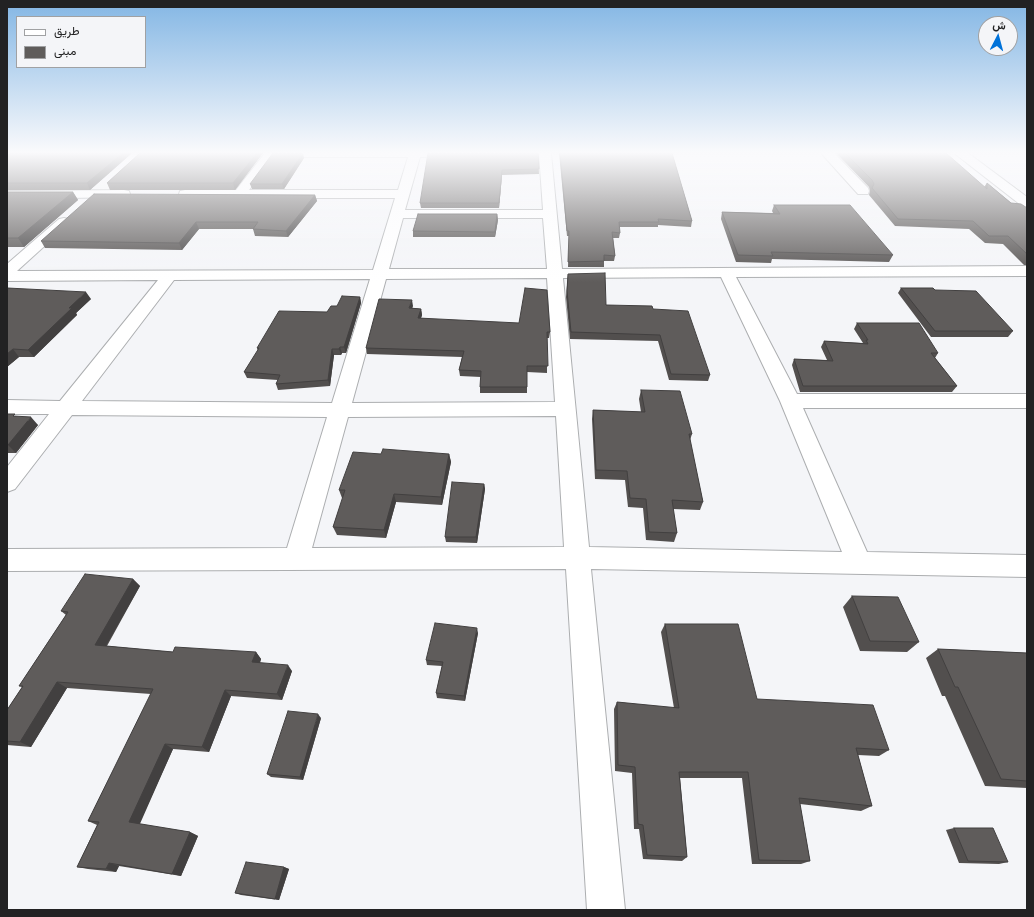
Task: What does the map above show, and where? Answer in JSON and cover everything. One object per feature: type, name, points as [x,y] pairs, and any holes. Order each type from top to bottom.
[{"type":"street","points":[[83,205],[93,196]]},
{"type":"street","points":[[296,559],[403,196]]},
{"type":"street","points":[[549,196],[606,910]]},
{"type":"street","points":[[398,214],[550,214]]},
{"type":"street","points":[[7,272],[71,215]]},
{"type":"street","points":[[7,276],[1027,271]]},
{"type":"street","points":[[726,272],[790,401],[859,563]]},
{"type":"street","points":[[7,483],[170,275]]},
{"type":"street","points":[[790,401],[1027,401]]},
{"type":"street","points":[[7,407],[340,410],[566,409]]},
{"type":"street","points":[[7,560],[578,558],[1027,566]]},
{"type":"building","points":[[7,196],[68,196],[18,238],[7,238]]},
{"type":"building","points":[[92,196],[314,196],[286,231],[253,229],[258,222],[196,222],[179,243],[41,241]]},
{"type":"building","points":[[421,196],[500,196],[499,203],[420,203]]},
{"type":"building","points":[[564,196],[685,196],[692,221],[658,219],[659,222],[619,222],[620,233],[612,232],[615,256],[604,255],[604,261],[568,262],[569,231],[567,231]]},
{"type":"building","points":[[879,196],[1002,196],[1011,203],[1021,204],[1027,208],[1027,254],[1008,236],[989,236],[973,221],[898,219]]},
{"type":"building","points":[[774,205],[850,205],[893,255],[771,252],[773,256],[738,255],[722,212],[780,214]]},
{"type":"building","points":[[418,214],[497,214],[495,232],[413,231]]},
{"type":"building","points":[[605,273],[606,305],[652,306],[653,309],[688,311],[710,375],[671,374],[660,335],[571,332],[567,291],[568,274]]},
{"type":"building","points":[[7,288],[86,292],[69,308],[72,308],[28,350],[13,349],[7,354]]},
{"type":"building","points":[[525,288],[547,290],[550,332],[547,332],[548,366],[527,366],[527,387],[480,387],[481,371],[459,370],[464,351],[366,348],[379,299],[412,300],[409,308],[421,309],[418,318],[519,323]]},
{"type":"building","points":[[901,288],[933,288],[935,290],[976,291],[1013,331],[935,331]]},
{"type":"building","points":[[342,296],[360,297],[344,347],[332,349],[328,380],[276,384],[280,375],[244,372],[279,311],[327,312],[331,306],[337,306]]},
{"type":"building","points":[[857,323],[919,323],[938,353],[931,353],[957,386],[803,386],[794,359],[833,361],[824,341],[868,344],[866,340],[868,340]]},
{"type":"building","points":[[641,390],[680,391],[692,434],[689,434],[703,502],[672,500],[677,533],[649,532],[646,499],[630,498],[627,471],[596,470],[593,410],[645,412]]},
{"type":"building","points":[[7,414],[15,414],[13,416],[31,417],[8,445],[7,445]]},
{"type":"building","points":[[383,449],[449,454],[441,497],[394,494],[384,530],[333,527],[345,490],[339,490],[353,452],[381,454]]},
{"type":"building","points":[[452,482],[484,484],[476,537],[445,537]]},
{"type":"building","points":[[85,574],[133,579],[95,645],[173,652],[175,647],[256,652],[252,662],[288,665],[277,694],[225,690],[202,747],[165,744],[129,822],[190,832],[172,874],[109,863],[106,869],[77,867],[99,822],[88,821],[153,689],[57,682],[20,742],[7,741],[7,710],[23,686],[19,686],[68,612],[61,611]]},
{"type":"building","points":[[852,596],[898,597],[919,642],[870,641]]},
{"type":"building","points":[[435,623],[477,628],[464,696],[436,693],[443,662],[426,660]]},
{"type":"building","points":[[665,624],[738,624],[757,699],[873,705],[889,750],[856,748],[872,806],[799,798],[810,861],[759,860],[748,772],[679,772],[687,857],[647,855],[643,825],[638,824],[635,767],[618,765],[617,702],[679,708]]},
{"type":"building","points":[[938,649],[1027,653],[1027,781],[1001,779],[958,687],[955,687]]},
{"type":"building","points":[[288,711],[318,714],[300,777],[267,774]]},
{"type":"building","points":[[954,828],[993,828],[1008,862],[968,861]]},
{"type":"building","points":[[246,862],[284,867],[275,899],[235,893]]}]
